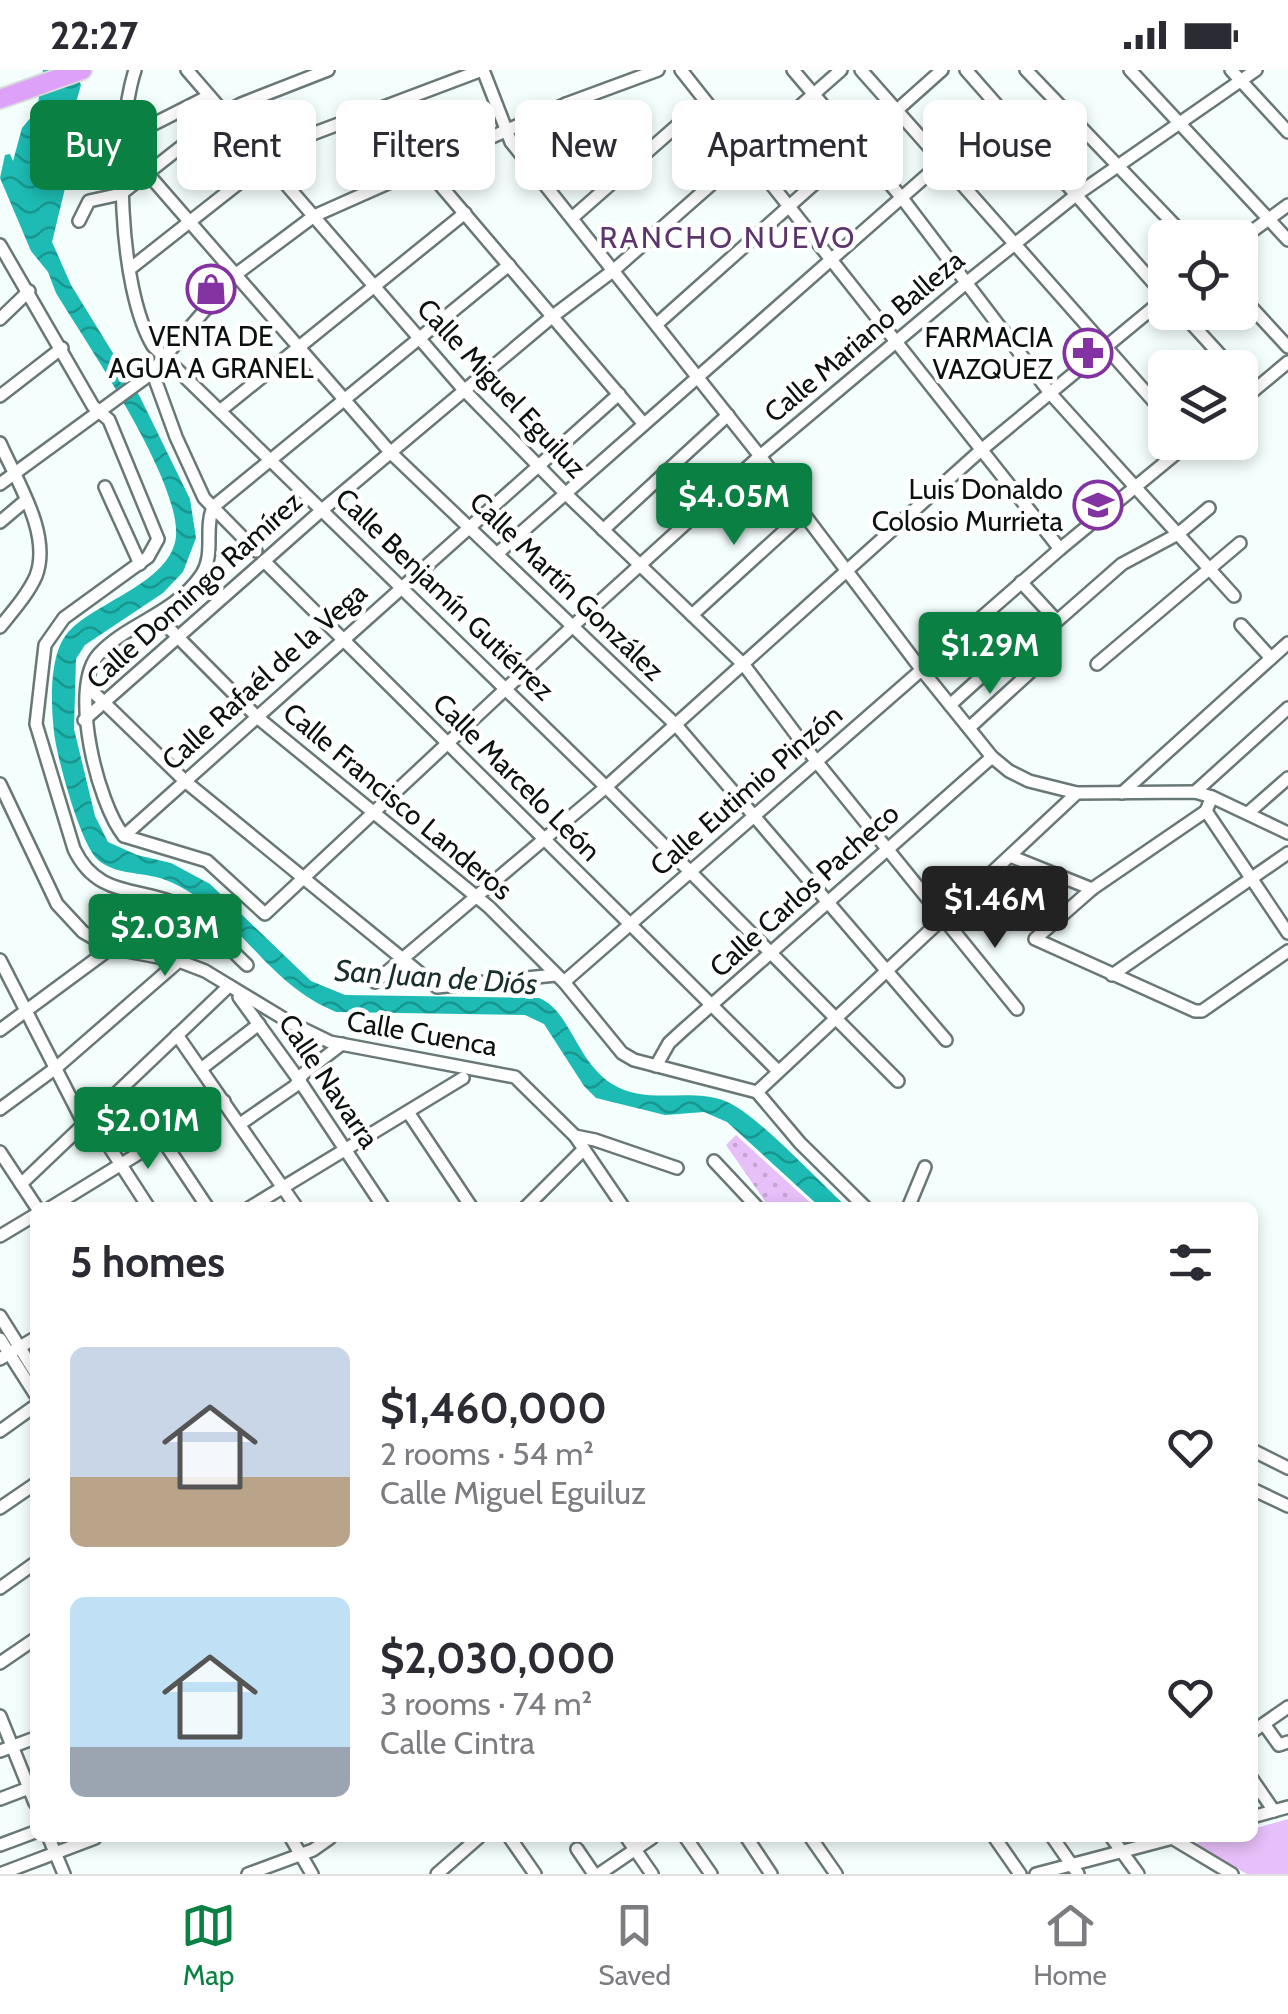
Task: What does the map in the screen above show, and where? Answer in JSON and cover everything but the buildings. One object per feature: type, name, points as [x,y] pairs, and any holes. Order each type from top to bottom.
[{"type":"highway","points":[[0,98],[82,70]]},
{"type":"street","name":"Calle Benjamín Gutiérrez","points":[[128,100],[136,70]]},
{"type":"street","name":"Calle Miguel Eguiluz","points":[[187,70],[213,100]]},
{"type":"street","points":[[255,100],[328,70]]},
{"type":"street","points":[[316,133],[483,70],[510,142],[728,415],[992,757],[1008,771],[1029,781],[1076,793],[1194,792],[1288,833]]},
{"type":"street","points":[[577,100],[658,70]]},
{"type":"street","points":[[680,70],[704,100]]},
{"type":"street","points":[[793,70],[818,100]]},
{"type":"street","name":"Calle Domingo Ramírez","points":[[808,100],[840,70]]},
{"type":"street","points":[[862,70],[888,100]]},
{"type":"street","points":[[903,106],[942,70]]},
{"type":"street","points":[[966,70],[992,100]]},
{"type":"street","points":[[1026,70],[1170,220]]},
{"type":"street","points":[[1130,70],[1288,240]]},
{"type":"street","points":[[1231,70],[1288,132]]},
{"type":"street","name":"Calle Mariano Balleza","points":[[124,836],[207,861],[265,914],[574,624],[760,456],[966,283],[1117,164],[1256,70]]},
{"type":"street","points":[[157,122],[209,96]]},
{"type":"street","points":[[903,118],[923,142]]},
{"type":"street","points":[[495,135],[515,126]]},
{"type":"street","points":[[652,148],[672,130]]},
{"type":"street","points":[[157,167],[177,151]]},
{"type":"street","points":[[498,554],[923,179]]},
{"type":"street","name":"Calle Martín González","points":[[157,184],[390,452],[676,725],[946,1040]]},
{"type":"street","name":"Calle Benjamín Gutiérrez","points":[[121,190],[138,316],[154,346],[606,787],[898,1081]]},
{"type":"street","points":[[79,220],[89,200],[126,190]]},
{"type":"street","points":[[131,268],[231,190]]},
{"type":"street","name":"Calle Miguel Eguiluz","points":[[291,190],[464,390],[744,665],[816,762],[1016,1010]]},
{"type":"street","points":[[0,484],[150,373],[234,275],[314,216],[371,190]]},
{"type":"street","points":[[444,190],[644,423]]},
{"type":"street","points":[[572,218],[604,190]]},
{"type":"street","name":"Calle Domingo Ramírez","points":[[84,720],[178,638],[260,556],[322,510],[706,190]]},
{"type":"street","points":[[777,190],[1060,549]]},
{"type":"street","points":[[656,324],[808,190]]},
{"type":"street","points":[[895,190],[1050,394],[1234,596]]},
{"type":"street","points":[[965,190],[1148,395]]},
{"type":"street","points":[[1071,190],[1148,278]]},
{"type":"street","points":[[1258,227],[1288,205]]},
{"type":"street","points":[[221,410],[464,213]]},
{"type":"street","points":[[0,245],[3,262],[12,262],[109,420],[158,539],[154,552],[140,564],[72,611],[50,634],[42,656],[35,718],[74,849],[89,874],[111,887],[184,907],[247,965]]},
{"type":"street","points":[[124,836],[108,808],[84,720],[92,664],[100,653],[170,608],[196,582],[206,566],[208,518],[213,507],[509,265]]},
{"type":"street","points":[[0,319],[29,291]]},
{"type":"street","points":[[375,982],[606,787],[980,451],[1148,311]]},
{"type":"street","points":[[1258,314],[1288,347]]},
{"type":"street","points":[[1197,330],[1216,350]]},
{"type":"street","points":[[0,396],[62,348]]},
{"type":"street","points":[[1258,387],[1288,362]]},
{"type":"street","name":"Calle Marcelo León","points":[[150,373],[204,498],[778,1071]]},
{"type":"street","name":"Calle Rafaél de la Vega","points":[[124,836],[619,394]]},
{"type":"street","points":[[603,530],[728,415]]},
{"type":"street","points":[[0,442],[39,538],[39,566],[27,591],[0,627]]},
{"type":"street","name":"Calle Eutimio Pinzón","points":[[560,978],[630,924],[1060,549],[1168,460]]},
{"type":"street","points":[[105,487],[140,564]]},
{"type":"street","points":[[0,522],[25,501]]},
{"type":"street","points":[[1022,582],[1057,620],[1122,564],[1178,534],[1210,508]]},
{"type":"street","points":[[692,615],[804,512]]},
{"type":"street","points":[[1097,664],[1240,543]]},
{"type":"street","name":"Calle Francisco Landeros","points":[[157,616],[257,716],[476,895],[560,978]]},
{"type":"street","points":[[1241,626],[1272,658]]},
{"type":"street","points":[[1122,792],[1288,643]]},
{"type":"street","points":[[950,705],[1002,658]]},
{"type":"street","points":[[969,728],[1040,663]]},
{"type":"street","points":[[89,688],[186,782],[437,987],[560,978],[622,1053],[634,1060],[757,1092],[800,1143],[860,1202]]},
{"type":"street","points":[[1194,792],[1288,708]]},
{"type":"street","name":"Calle Carlos Pacheco","points":[[656,1066],[669,1043],[992,757]]},
{"type":"street","points":[[1248,814],[1288,778]]},
{"type":"street","points":[[0,1030],[111,948],[68,920],[1,791]]},
{"type":"street","points":[[757,1092],[1076,793]]},
{"type":"street","points":[[1212,797],[1206,812],[1092,889],[1035,939],[1195,1012],[1288,952]]},
{"type":"street","points":[[1206,812],[1288,933]]},
{"type":"street","points":[[1112,975],[1288,854]]},
{"type":"street","points":[[1010,856],[1092,889]]},
{"type":"street","name":"Calle Cuenca","points":[[111,948],[179,961],[204,971],[291,1024],[342,1044],[511,1075],[575,1136],[620,1202]]},
{"type":"street","points":[[0,960],[78,1113],[97,1129],[145,1202]]},
{"type":"street","points":[[0,1108],[57,1067],[179,961]]},
{"type":"street","points":[[21,1184],[229,986]]},
{"type":"street","name":"Calle Navarra","points":[[229,986],[299,1080],[380,1202]]},
{"type":"street","points":[[201,1068],[259,1024]]},
{"type":"street","points":[[177,1035],[293,1202]]},
{"type":"street","points":[[240,1124],[342,1044]]},
{"type":"street","points":[[259,1202],[463,1078]]},
{"type":"street","points":[[60,1202],[224,1101]]},
{"type":"street","points":[[408,1112],[466,1202]]},
{"type":"street","points":[[575,1136],[677,1168]]},
{"type":"street","points":[[162,1139],[204,1202]]},
{"type":"street","points":[[533,1202],[584,1149]]},
{"type":"street","points":[[0,1152],[33,1202]]},
{"type":"street","points":[[714,1160],[752,1202]]},
{"type":"street","points":[[911,1202],[925,1167]]},
{"type":"street","points":[[0,1236],[30,1218]]},
{"type":"street","points":[[0,1316],[9,1353],[30,1368]]},
{"type":"street","points":[[0,1339],[30,1386]]},
{"type":"street","points":[[0,1431],[30,1410]]},
{"type":"street","points":[[1258,1453],[1288,1468]]},
{"type":"street","points":[[0,1508],[30,1487]]},
{"type":"street","points":[[1258,1492],[1288,1506]]},
{"type":"street","points":[[0,1588],[30,1567]]},
{"type":"street","points":[[0,1663],[30,1642]]},
{"type":"street","points":[[1258,1728],[1288,1707]]},
{"type":"street","points":[[0,1716],[6,1748],[29,1788],[0,1799]]},
{"type":"street","points":[[1264,1724],[1278,1745],[1288,1742]]},
{"type":"street","points":[[6,1748],[30,1740]]},
{"type":"street","points":[[1258,1788],[1274,1811]]},
{"type":"street","points":[[1258,1815],[1288,1807]]},
{"type":"street","points":[[0,1845],[30,1834]]},
{"type":"street","points":[[51,1842],[64,1874]]},
{"type":"street","points":[[0,1874],[85,1842]]},
{"type":"street","points":[[293,1842],[312,1874]]},
{"type":"street","points":[[248,1874],[323,1842]]},
{"type":"street","points":[[437,1874],[473,1842]]},
{"type":"street","points":[[513,1842],[535,1874]]},
{"type":"street","points":[[630,1842],[652,1874]]},
{"type":"street","points":[[577,1849],[596,1874],[646,1842]]},
{"type":"street","points":[[689,1842],[711,1874]]},
{"type":"street","points":[[750,1842],[771,1874]]},
{"type":"street","points":[[814,1842],[836,1874]]},
{"type":"street","points":[[998,1842],[1020,1874]]},
{"type":"street","points":[[1056,1842],[1075,1869]]},
{"type":"street","points":[[1115,1842],[1138,1874]]},
{"type":"street","points":[[1036,1874],[1075,1869],[1156,1842]]},
{"type":"street","points":[[1179,1842],[1232,1874]]},
{"type":"shaded area","points":[[736,1135],[810,1202],[766,1202],[726,1145]]},
{"type":"shaded area","points":[[1288,1819],[1288,1874],[1247,1874],[1192,1844],[1258,1842],[1258,1828]]},
{"type":"water","points":[[43,70],[75,70],[81,85],[77,100],[38,100]]},
{"type":"water","points":[[30,118],[30,190],[65,190],[52,242],[71,285],[140,397],[190,499],[196,538],[183,572],[163,593],[85,645],[76,659],[74,729],[95,816],[108,842],[137,855],[171,863],[210,884],[311,981],[345,995],[539,998],[558,1013],[590,1063],[612,1084],[639,1094],[725,1101],[770,1133],[842,1202],[815,1202],[727,1122],[704,1112],[665,1115],[596,1098],[544,1024],[525,1015],[336,1012],[297,990],[198,898],[162,879],[111,868],[91,852],[72,803],[55,739],[52,700],[56,657],[66,635],[77,624],[160,567],[171,553],[176,536],[173,511],[148,448],[56,293],[48,272],[31,251],[0,178],[5,155],[10,154],[13,161],[22,128]]},
{"type":"place","name":"VENTA DE AGUA A GRANEL","points":[[211,289]]},
{"type":"place","name":"FARMACIA VAZQUEZ","points":[[1088,353]]},
{"type":"place","name":"Luis Donaldo Colosio Murrieta","points":[[1098,505]]},
{"type":"district","name":"RANCHO NUEVO","points":[[728,237]]},
{"type":"water label","name":"San Juan de Diós","points":[[436,977]]}]
